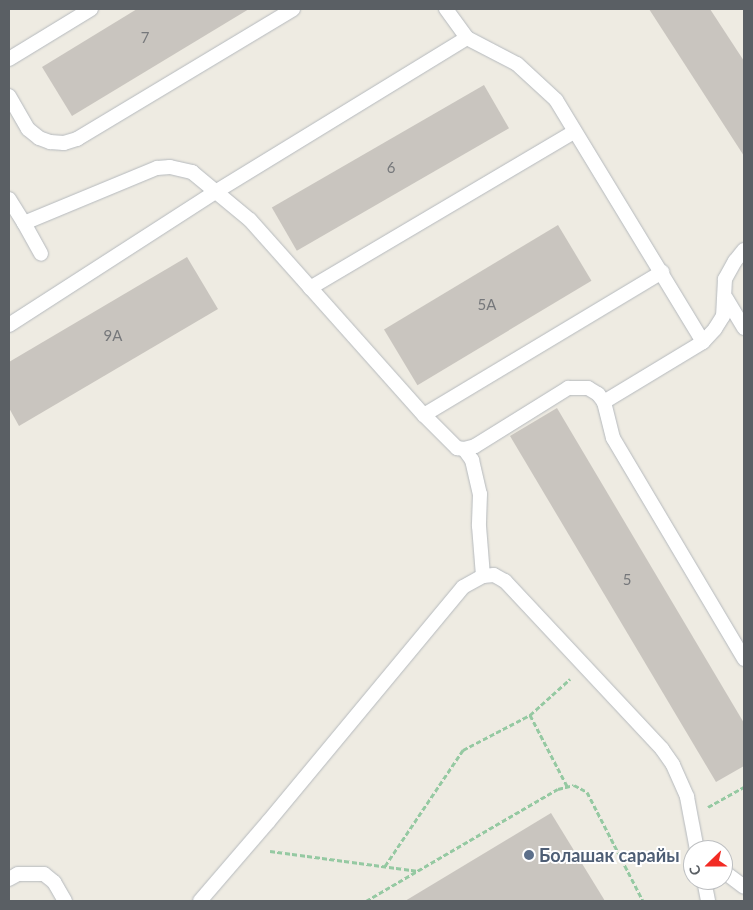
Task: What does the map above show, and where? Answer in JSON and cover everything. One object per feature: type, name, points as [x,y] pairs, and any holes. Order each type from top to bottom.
[{"type":"lane","points":[[9,60],[91,9]]},
{"type":"lane","points":[[9,96],[28,129],[39,138],[50,142],[71,141],[293,9]]},
{"type":"lane","points":[[446,9],[468,38],[517,64],[556,100],[703,342]]},
{"type":"lane","points":[[9,325],[217,191],[468,38]]},
{"type":"lane","points":[[310,288],[574,132]]},
{"type":"lane","points":[[24,223],[156,168],[170,167],[192,172],[250,220],[424,415],[457,448],[464,449],[475,446],[568,388],[588,388],[598,394],[604,402],[613,438],[744,659]]},
{"type":"lane","points":[[9,199],[42,254]]},
{"type":"lane","points":[[604,402],[703,342],[723,316],[726,280],[735,261],[744,250]]},
{"type":"lane","points":[[424,415],[662,272]]},
{"type":"lane","points":[[726,298],[744,328]]},
{"type":"lane","points":[[464,449],[472,460],[480,494],[478,526],[483,576]]},
{"type":"lane","points":[[200,901],[247,848],[463,587],[483,576],[494,575],[505,581],[662,749],[680,779],[695,840]]},
{"type":"lane","points":[[9,879],[18,874],[44,874],[54,882],[65,901]]},
{"type":"lane","points":[[733,879],[744,888]]},
{"type":"lane","points":[[213,887],[218,901]]},
{"type":"path","points":[[385,866],[463,750],[530,716],[584,664]]},
{"type":"path","points":[[530,716],[567,786]]},
{"type":"path","points":[[366,901],[558,789],[574,785],[587,792],[643,901]]},
{"type":"path","points":[[690,817],[744,787]]},
{"type":"path","points":[[247,848],[418,871]]},
{"type":"building","points":[[137,9],[249,9],[72,116],[42,67]]},
{"type":"building","points":[[649,9],[710,9],[744,61],[744,156]]},
{"type":"building","points":[[484,85],[509,128],[297,251],[272,208]]},
{"type":"building","points":[[558,225],[591,281],[417,385],[384,330]]},
{"type":"building","points":[[187,257],[218,309],[19,426],[9,408],[9,362]]},
{"type":"building","points":[[557,408],[744,723],[744,766],[716,782],[510,436]]},
{"type":"building","name":"Болашак сарайы","points":[[551,813],[605,901],[405,901]]},
{"type":"place","name":"Болашак сарайы","points":[[529,855]]}]
